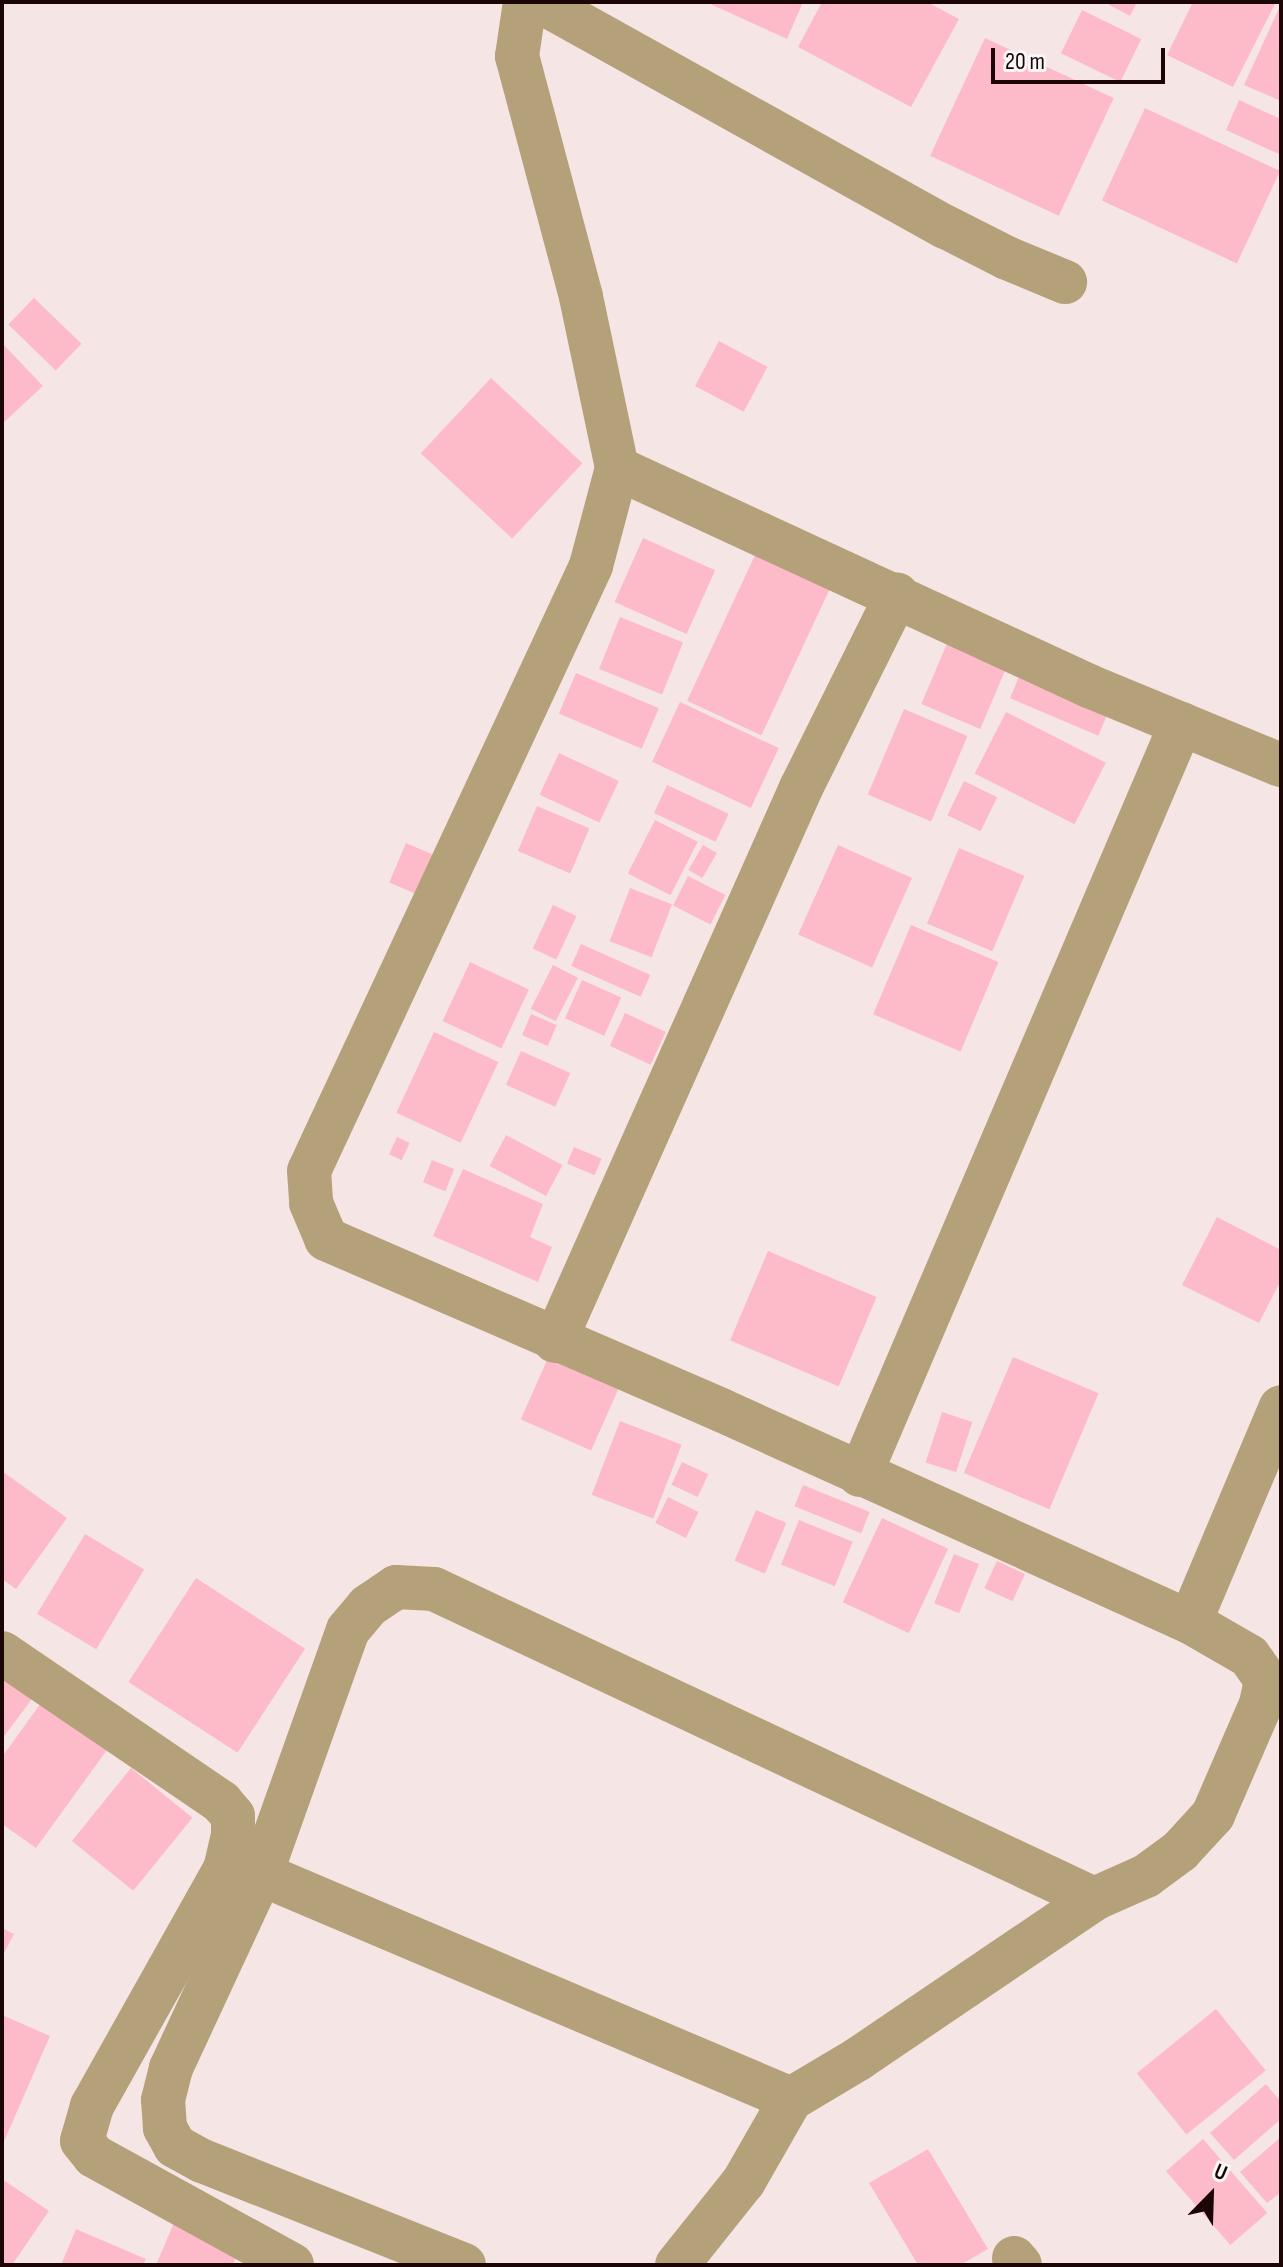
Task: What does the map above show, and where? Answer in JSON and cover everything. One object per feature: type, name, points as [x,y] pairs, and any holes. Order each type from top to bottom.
[{"type":"street","points":[[525,2],[517,56],[581,297],[617,468],[591,566],[309,1171],[311,1203],[326,1239],[555,1341],[721,1410],[1190,1622],[1249,1656],[1266,1680],[1261,1704],[1213,1815],[1180,1851],[1146,1876],[1094,1899],[858,2059],[791,2099],[744,2181],[677,2265]]},
{"type":"street","points":[[541,2],[946,227],[1007,258],[1065,282]]},
{"type":"street","points":[[617,468],[1089,686],[1281,765]]},
{"type":"street","points":[[555,1341],[801,788],[897,595]]},
{"type":"street","points":[[860,1475],[1181,724]]},
{"type":"street","points":[[1190,1622],[1281,1407]]},
{"type":"street","points":[[464,2265],[202,2161],[175,2146],[165,2128],[163,2100],[171,2068],[261,1874],[348,1630],[368,1606],[396,1587],[434,1589],[1094,1899]]},
{"type":"street","points":[[2,1653],[221,1802],[233,1816],[233,1835],[225,1869],[92,2106],[82,2141],[94,2156],[292,2265]]},
{"type":"street","points":[[261,1874],[791,2099]]},
{"type":"building","points":[[706,2],[803,2],[787,39]]},
{"type":"building","points":[[822,2],[927,2],[959,19],[911,107],[798,47]]},
{"type":"building","points":[[1104,2],[1137,2],[1130,16]]},
{"type":"building","points":[[1193,2],[1276,2],[1233,87],[1167,55]]},
{"type":"building","points":[[1281,4],[1281,101],[1244,85]]},
{"type":"building","points":[[1082,10],[1141,39],[1120,82],[1061,53]]},
{"type":"building","points":[[985,38],[1114,98],[1059,216],[930,156]]},
{"type":"building","points":[[1239,100],[1281,119],[1281,155],[1226,130]]},
{"type":"building","points":[[1145,108],[1280,171],[1237,263],[1102,200]]},
{"type":"building","points":[[34,298],[81,344],[56,370],[8,325]]},
{"type":"building","points":[[719,341],[768,367],[744,412],[695,386]]},
{"type":"building","points":[[2,343],[43,386],[2,424]]},
{"type":"building","points":[[491,378],[582,463],[512,539],[421,453]]},
{"type":"building","points":[[643,538],[715,570],[687,634],[615,602]]},
{"type":"building","points":[[756,553],[830,588],[761,735],[687,701]]},
{"type":"building","points":[[620,617],[683,642],[662,694],[599,669]]},
{"type":"building","points":[[951,634],[1010,659],[980,729],[921,704]]},
{"type":"building","points":[[1024,665],[1112,703],[1098,736],[1010,698]]},
{"type":"building","points":[[576,673],[659,708],[642,749],[559,714]]},
{"type":"building","points":[[680,702],[779,748],[751,808],[652,762]]},
{"type":"building","points":[[904,709],[968,736],[931,822],[868,795]]},
{"type":"building","points":[[1006,712],[1106,763],[1074,824],[975,773]]},
{"type":"building","points":[[559,753],[619,781],[599,823],[540,795]]},
{"type":"building","points":[[964,781],[997,797],[981,831],[947,815]]},
{"type":"building","points":[[667,785],[729,814],[716,842],[654,813]]},
{"type":"building","points":[[537,806],[589,828],[570,873],[518,851]]},
{"type":"building","points":[[655,820],[698,842],[671,895],[628,873]]},
{"type":"building","points":[[406,843],[443,859],[426,898],[389,883]]},
{"type":"building","points":[[703,845],[717,853],[702,878],[688,870]]},
{"type":"building","points":[[838,845],[912,878],[872,967],[798,935]]},
{"type":"building","points":[[959,848],[1024,876],[992,951],[927,923]]},
{"type":"building","points":[[688,876],[725,895],[710,924],[673,905]]},
{"type":"building","points":[[630,888],[672,904],[652,957],[610,941]]},
{"type":"building","points":[[553,905],[577,916],[556,959],[533,949]]},
{"type":"building","points":[[911,925],[998,962],[961,1051],[873,1014]]},
{"type":"building","points":[[581,944],[650,975],[641,997],[571,966]]},
{"type":"building","points":[[470,962],[529,989],[501,1048],[443,1021]]},
{"type":"building","points":[[553,965],[578,978],[556,1021],[531,1009]]},
{"type":"building","points":[[582,980],[621,997],[604,1036],[565,1018]]},
{"type":"building","points":[[625,1013],[666,1032],[651,1065],[610,1046]]},
{"type":"building","points":[[531,1014],[557,1025],[548,1046],[522,1035]]},
{"type":"building","points":[[434,1032],[498,1062],[461,1143],[396,1113]]},
{"type":"building","points":[[521,1051],[570,1073],[555,1107],[506,1085]]},
{"type":"building","points":[[506,1135],[563,1165],[546,1196],[490,1166]]},
{"type":"building","points":[[397,1137],[410,1143],[402,1160],[389,1154]]},
{"type":"building","points":[[574,1147],[602,1159],[595,1175],[567,1164]]},
{"type":"building","points":[[432,1160],[454,1169],[445,1191],[423,1182]]},
{"type":"building","points":[[463,1169],[543,1204],[530,1237],[552,1247],[538,1282],[433,1236]]},
{"type":"building","points":[[1217,1217],[1281,1250],[1281,1280],[1259,1323],[1182,1285]]},
{"type":"building","points":[[768,1251],[877,1297],[839,1386],[730,1340]]},
{"type":"building","points":[[1013,1357],[1099,1393],[1049,1509],[964,1473]]},
{"type":"building","points":[[548,1358],[618,1389],[591,1451],[521,1419]]},
{"type":"building","points":[[942,1412],[972,1422],[956,1472],[926,1462]]},
{"type":"building","points":[[620,1421],[682,1445],[653,1518],[592,1495]]},
{"type":"building","points":[[682,1462],[708,1474],[698,1497],[671,1485]]},
{"type":"building","points":[[2,1471],[67,1518],[16,1589],[2,1579]]},
{"type":"building","points":[[803,1485],[870,1512],[861,1533],[794,1506]]},
{"type":"building","points":[[668,1497],[699,1512],[686,1538],[655,1523]]},
{"type":"building","points":[[756,1510],[786,1523],[765,1574],[735,1561]]},
{"type":"building","points":[[882,1518],[948,1549],[909,1633],[843,1602]]},
{"type":"building","points":[[799,1520],[853,1542],[835,1586],[781,1565]]},
{"type":"building","points":[[85,1534],[144,1570],[96,1649],[37,1614]]},
{"type":"building","points":[[954,1554],[979,1564],[959,1613],[934,1603]]},
{"type":"building","points":[[997,1561],[1025,1574],[1012,1601],[984,1588]]},
{"type":"building","points":[[196,1578],[305,1649],[237,1753],[128,1682]]},
{"type":"building","points":[[2,1664],[38,1691],[2,1739]]},
{"type":"building","points":[[46,1696],[112,1743],[36,1848],[2,1824],[2,1757]]},
{"type":"building","points":[[131,1768],[192,1818],[133,1891],[72,1841]]},
{"type":"building","points":[[2,1928],[14,1934],[2,1957]]},
{"type":"building","points":[[1216,2009],[1266,2070],[1186,2135],[1137,2073]]},
{"type":"building","points":[[2,2015],[50,2036],[2,2146]]},
{"type":"building","points":[[1266,2084],[1281,2102],[1281,2119],[1234,2160],[1210,2133]]},
{"type":"building","points":[[1281,2137],[1281,2192],[1267,2203],[1240,2172]]},
{"type":"building","points":[[1203,2139],[1267,2213],[1230,2245],[1166,2171]]},
{"type":"building","points":[[928,2149],[988,2249],[960,2265],[918,2265],[869,2183]]},
{"type":"building","points":[[2,2179],[49,2211],[12,2265],[2,2265]]},
{"type":"building","points":[[176,2218],[241,2244],[233,2265],[156,2265]]},
{"type":"building","points":[[76,2229],[146,2259],[143,2265],[61,2265]]}]
